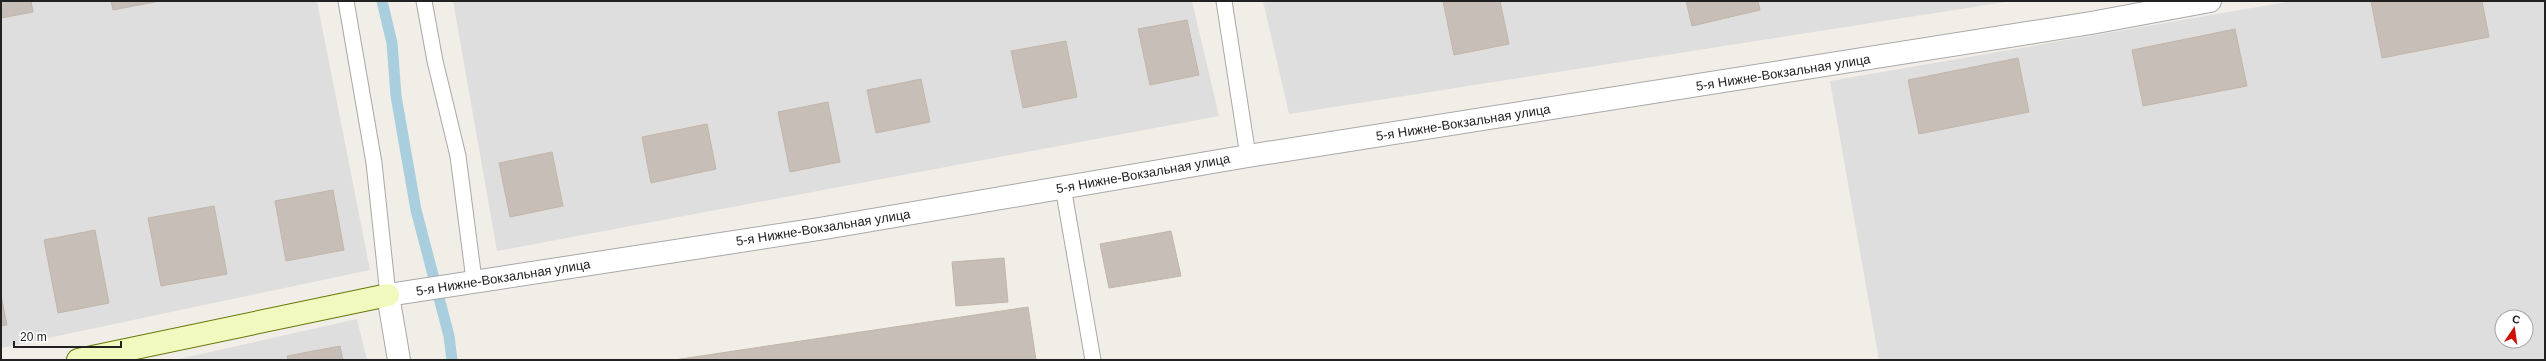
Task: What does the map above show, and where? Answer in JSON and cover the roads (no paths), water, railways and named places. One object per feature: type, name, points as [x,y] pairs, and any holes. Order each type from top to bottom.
[{"type":"street","name":"5-я Нижне-Вокзальная улица","points":[[78,360],[388,295],[474,280],[819,229],[1248,156],[2091,23],[2210,1]]},
{"type":"street","points":[[388,295],[398,360]]},
{"type":"lane","points":[[346,1],[374,163],[388,295]]},
{"type":"lane","points":[[424,1],[435,61],[458,156],[474,280]]},
{"type":"lane","points":[[1224,1],[1248,156]]},
{"type":"lane","points":[[1063,187],[1093,360]]},
{"type":"waterway","points":[[382,1],[392,43],[396,96],[416,210],[449,336],[452,360]]}]
